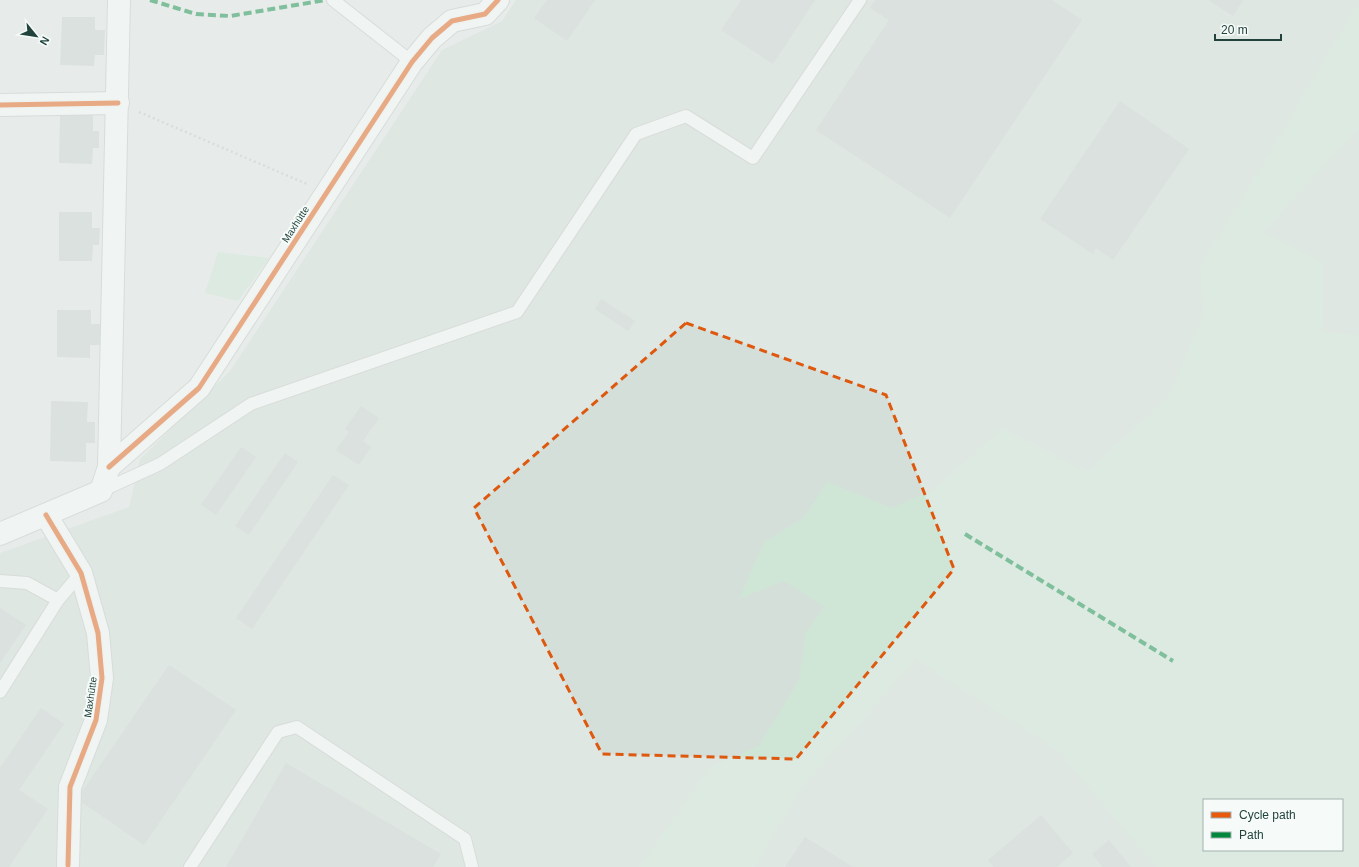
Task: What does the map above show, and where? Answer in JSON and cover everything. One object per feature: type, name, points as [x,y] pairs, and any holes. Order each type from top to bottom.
[{"type":"street","points":[[0,534],[102,491],[109,467],[118,103],[119,0]]},
{"type":"street","name":"Maxhütte","points":[[109,467],[199,388],[412,62],[432,38],[452,21],[485,14],[498,0]]},
{"type":"street","points":[[0,105],[118,103]]},
{"type":"street","name":"Maxhütte","points":[[46,515],[81,573],[98,632],[102,678],[96,720],[70,787],[68,864]]},
{"type":"lane","points":[[333,0],[412,62]]},
{"type":"lane","points":[[102,491],[160,464],[252,404],[517,312],[636,134],[686,116],[753,158],[860,0]]},
{"type":"lane","points":[[0,692],[58,600],[81,573]]},
{"type":"lane","points":[[0,581],[27,583],[58,600]]},
{"type":"lane","points":[[190,867],[278,732],[297,727],[465,839],[472,867]]},
{"type":"path","points":[[118,103],[326,193]]},
{"type":"highlighted area","points":[[686,323],[886,395],[954,569],[796,759],[602,754],[474,508]]},
{"type":"shaded area","points":[[516,0],[1359,0],[1359,867],[0,867],[0,553],[129,507],[140,459],[230,371],[442,50],[502,21]]},
{"type":"green space","points":[[1356,6],[1359,6],[1359,128],[1263,232],[1322,261],[1323,332],[1359,335],[1359,867],[1156,867],[1057,750],[916,660],[800,790],[755,867],[639,867],[710,767],[759,746],[799,680],[806,632],[824,607],[784,581],[739,599],[764,542],[805,517],[827,482],[892,508],[936,488],[1002,428],[1088,472],[1169,395],[1203,315],[1200,265],[1260,169]]},
{"type":"green space","points":[[218,252],[269,258],[238,301],[205,293]]},
{"type":"building","points":[[547,0],[595,0],[567,41],[534,18]]},
{"type":"building","points":[[741,0],[815,0],[773,64],[721,30]]},
{"type":"building","points":[[875,0],[1052,0],[1082,20],[950,218],[816,130],[889,20],[870,8]]},
{"type":"building","points":[[1208,0],[1243,0],[1233,16]]},
{"type":"building","points":[[62,17],[95,17],[95,30],[105,30],[104,55],[95,55],[94,66],[60,65]]},
{"type":"building","points":[[1120,101],[1189,149],[1113,260],[1096,248],[1093,254],[1040,219]]},
{"type":"building","points":[[60,115],[93,115],[93,131],[99,131],[99,148],[93,148],[92,164],[59,163]]},
{"type":"building","points":[[59,212],[92,212],[92,228],[100,228],[99,245],[93,245],[92,261],[59,261]]},
{"type":"building","points":[[601,299],[635,321],[628,331],[595,309]]},
{"type":"building","points":[[57,310],[91,310],[91,324],[100,324],[100,345],[90,345],[90,358],[57,357]]},
{"type":"building","points":[[51,401],[88,402],[87,422],[95,422],[95,443],[86,443],[86,462],[50,461]]},
{"type":"building","points":[[361,406],[379,418],[363,441],[371,447],[359,465],[336,450],[349,432],[345,429]]},
{"type":"building","points":[[241,447],[256,457],[216,515],[201,505]]},
{"type":"building","points":[[285,453],[298,462],[249,535],[235,526]]},
{"type":"building","points":[[333,475],[349,485],[252,629],[236,618]]},
{"type":"building","points":[[0,608],[26,625],[0,663]]},
{"type":"building","points":[[169,665],[236,710],[144,845],[77,799]]},
{"type":"building","points":[[41,708],[64,724],[19,790],[48,809],[9,867],[0,867],[0,768]]},
{"type":"building","points":[[286,763],[441,854],[433,867],[226,867]]},
{"type":"building","points":[[1041,815],[1073,853],[1057,867],[994,867],[988,860]]},
{"type":"building","points":[[805,837],[853,867],[785,867]]},
{"type":"building","points":[[1109,840],[1131,867],[1103,867],[1092,854]]},
{"type":"marked path","points":[[150,0],[196,14],[230,16],[326,0]]},
{"type":"marked path","points":[[965,534],[1173,661]]},
{"type":"cycle path","points":[[109,467],[199,388],[412,62],[432,38],[452,21],[485,14],[498,0]]},
{"type":"cycle path","points":[[0,105],[118,103]]},
{"type":"cycle path","points":[[46,515],[81,573],[98,633],[102,678],[96,720],[70,787],[68,865]]}]
